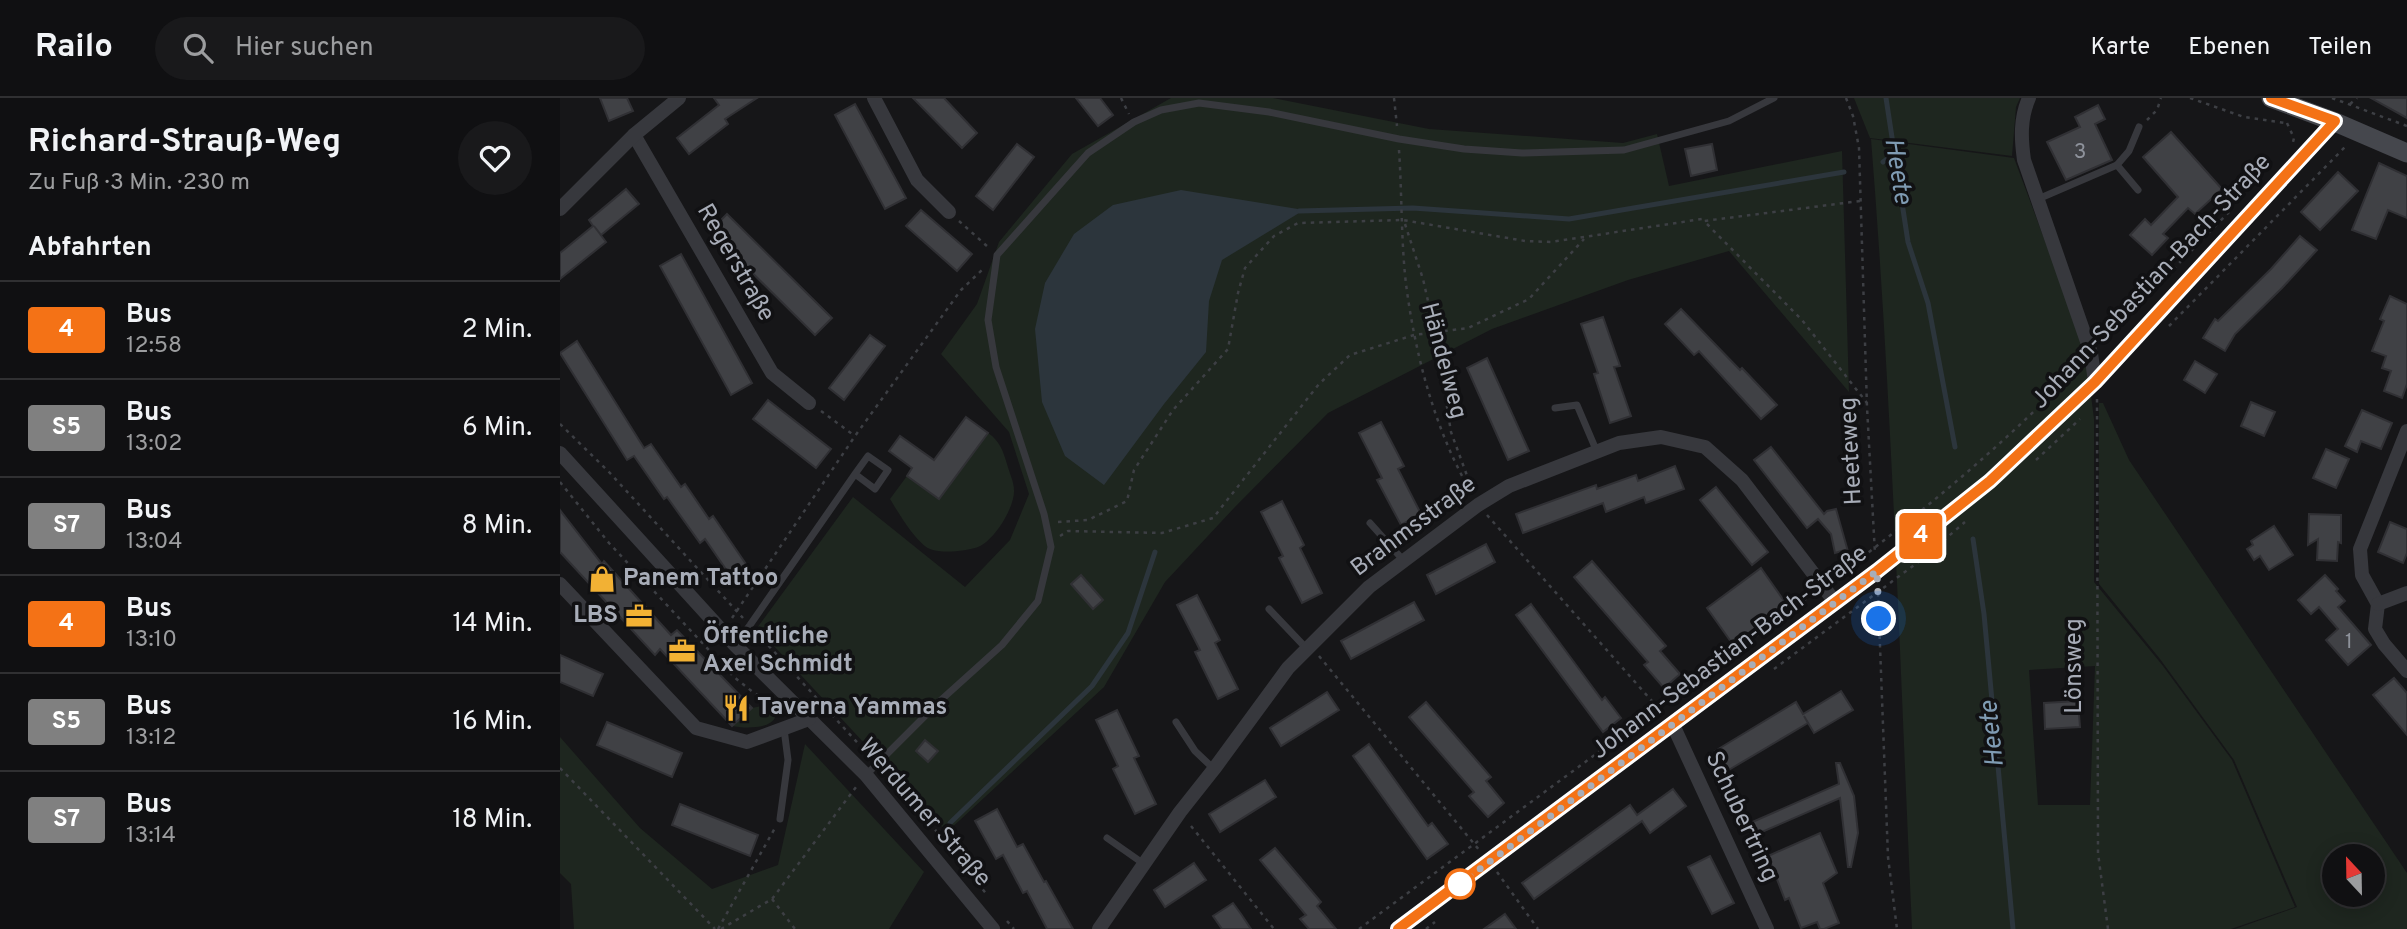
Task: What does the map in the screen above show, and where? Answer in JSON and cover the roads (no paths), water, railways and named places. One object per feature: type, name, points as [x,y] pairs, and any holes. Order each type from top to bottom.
[{"type":"main road","points":[[2271,98],[2335,121],[2407,153]]},
{"type":"street","points":[[560,209],[634,135],[679,98]]},
{"type":"street","points":[[874,98],[917,180],[949,212]]},
{"type":"street","points":[[2029,98],[2021,136],[2024,160],[2091,353],[2095,382]]},
{"type":"street","name":"Johann-Sebastian-Bach-Straße","points":[[1398,929],[1490,863],[1877,571],[1990,481],[2095,382],[2335,121]]},
{"type":"street","name":"Regerstraße","points":[[634,135],[772,373],[809,403]]},
{"type":"street","points":[[2407,431],[2360,549],[2362,575],[2378,604],[2375,629],[2407,671]]},
{"type":"street","name":"Brahmsstraße","points":[[1099,929],[1180,812],[1288,668],[1369,587],[1478,505],[1509,486],[1619,443],[1661,437],[1705,447],[1742,480],[1835,602]]},
{"type":"street","name":"Werdumer Straße","points":[[560,453],[735,645],[866,775],[989,927]]},
{"type":"street","points":[[560,584],[696,728],[747,742],[809,719]]},
{"type":"street","points":[[2378,604],[2407,593]]},
{"type":"street","name":"Schubertring","points":[[1673,725],[1767,929]]},
{"type":"lane","points":[[866,775],[1002,645],[1038,601],[1051,544],[1044,514],[996,367],[988,320],[997,255],[1088,153],[1134,122],[1161,110],[1199,103],[1269,112],[1399,139],[1464,149],[1522,153],[1624,150],[1729,121],[1774,98]]},
{"type":"lane","points":[[2038,198],[2116,165],[2129,150],[2139,127]]},
{"type":"lane","points":[[2116,165],[2138,190]]},
{"type":"lane","points":[[1555,408],[1577,405],[1597,452]]},
{"type":"lane","points":[[735,645],[750,625],[855,474],[868,456],[888,470],[875,489],[855,474]]},
{"type":"lane","points":[[1370,523],[1404,561]]},
{"type":"lane","points":[[1269,609],[1309,647]]},
{"type":"lane","points":[[1176,722],[1195,751],[1214,769]]},
{"type":"lane","points":[[780,819],[788,760],[784,729]]},
{"type":"lane","points":[[1107,838],[1144,864]]},
{"type":"waterway","name":"Heete","points":[[1886,98],[1908,242],[1928,303],[1955,447]]},
{"type":"waterway","points":[[1883,162],[1895,153]]},
{"type":"waterway","points":[[1299,211],[1413,208],[1569,219],[1844,172]]},
{"type":"waterway","name":"Heete","points":[[1973,539],[1984,614],[2013,929]]},
{"type":"waterway","points":[[950,823],[1092,686],[1128,633],[1155,552]]},
{"type":"place","name":"Panem Tattoo","points":[[602,579]]},
{"type":"place","name":"LBS","points":[[639,616]]},
{"type":"place","name":"Öffentliche Axel Schmidt","points":[[682,651]]},
{"type":"place","name":"Taverna Yammas","points":[[736,708]]}]
